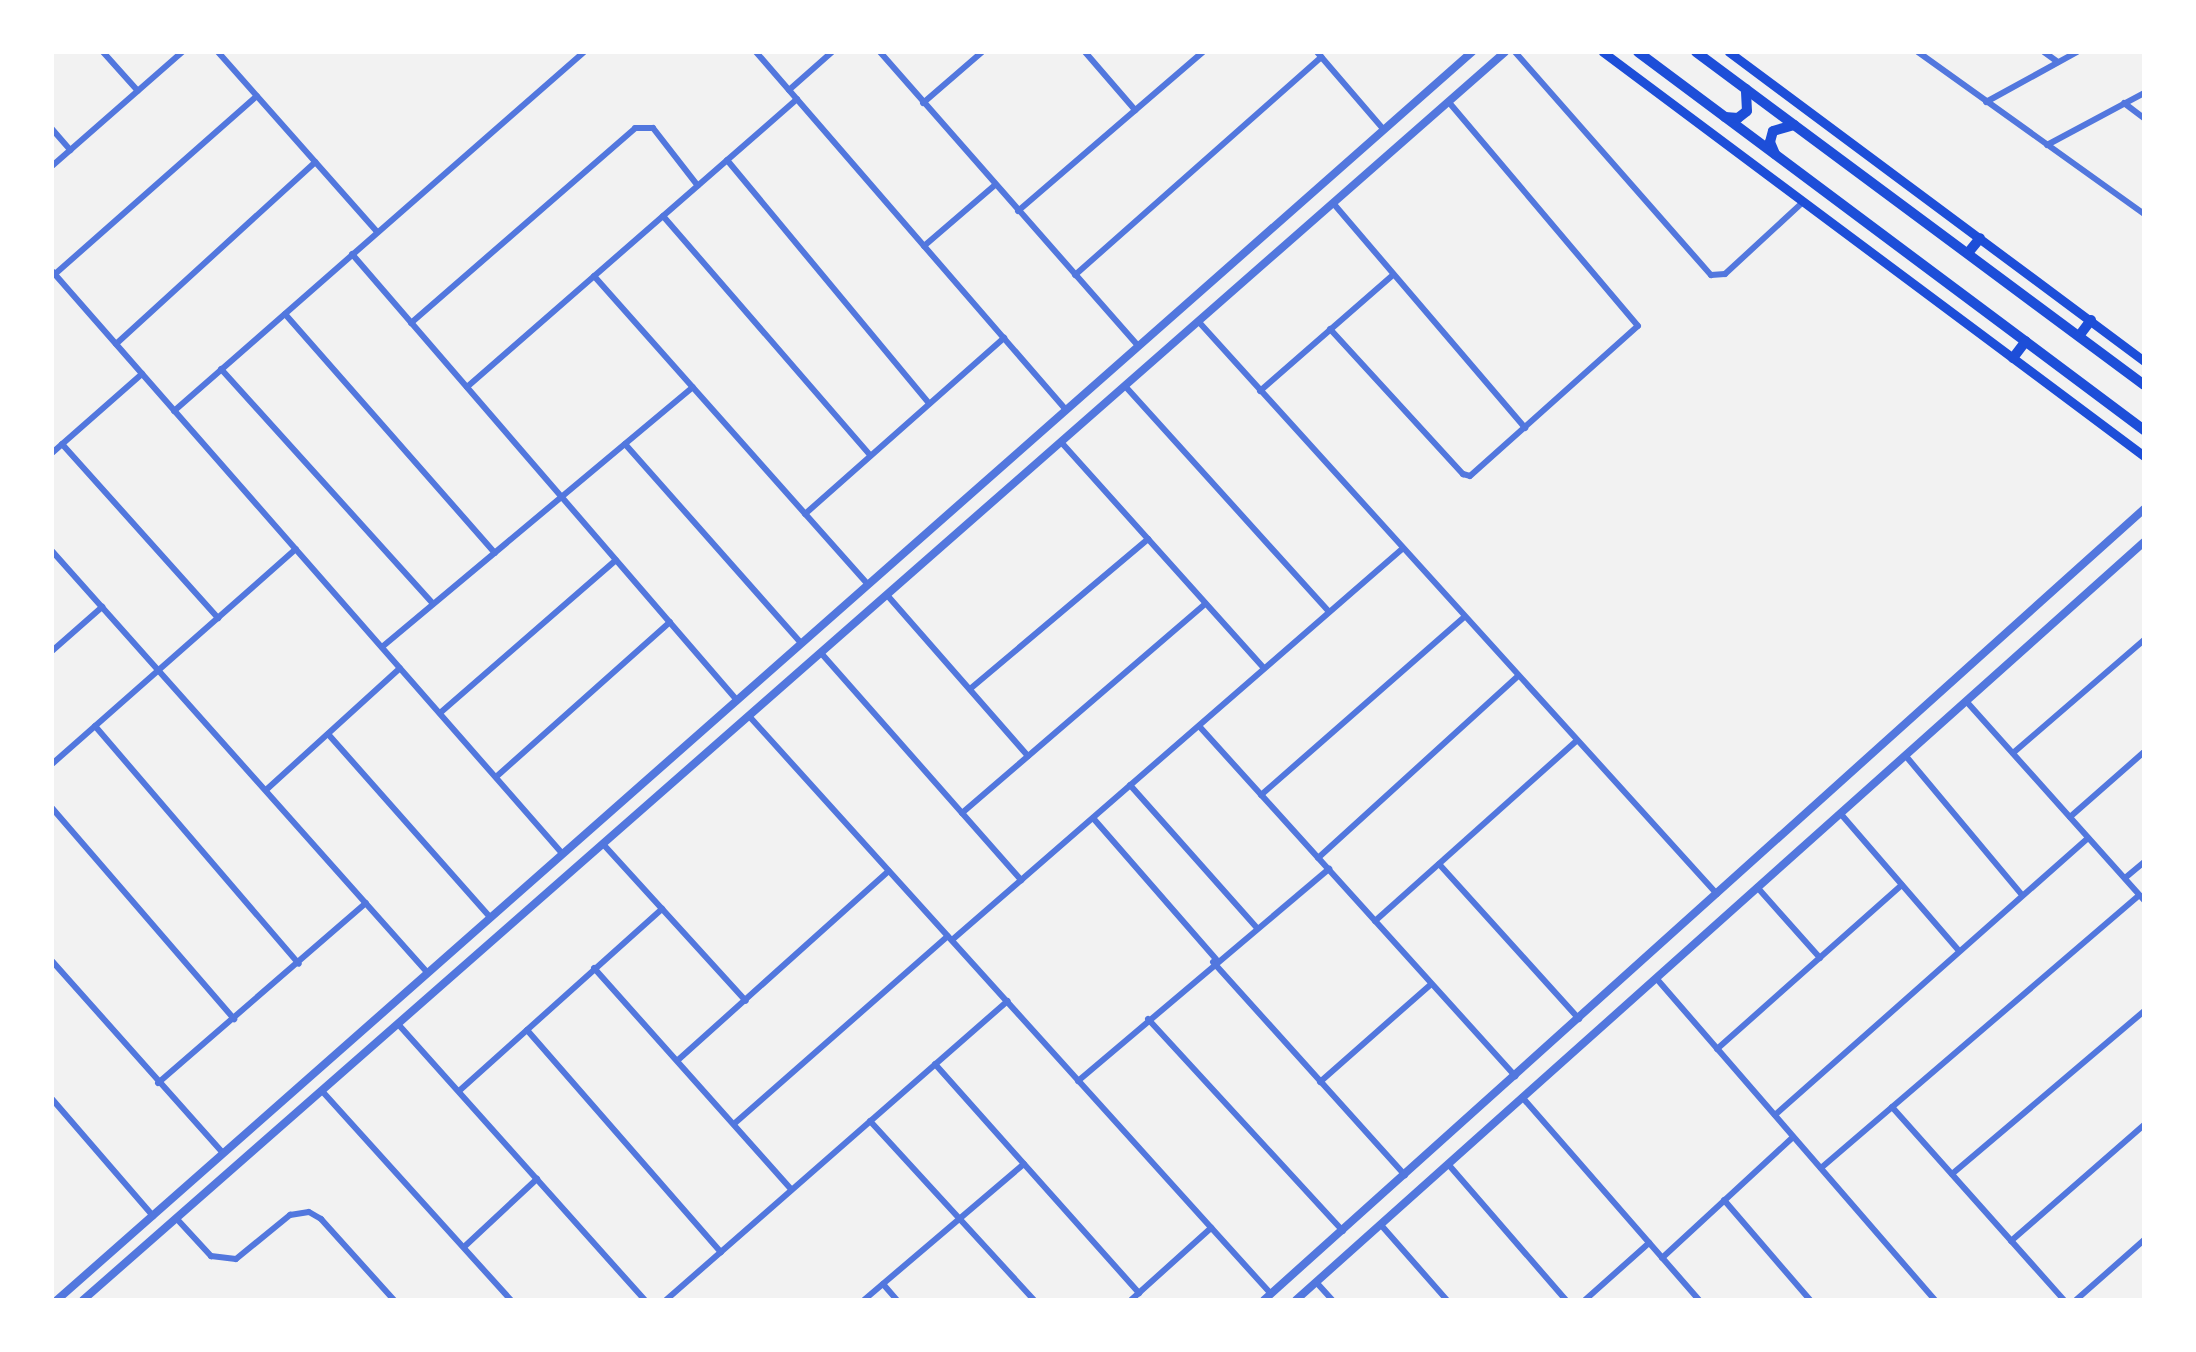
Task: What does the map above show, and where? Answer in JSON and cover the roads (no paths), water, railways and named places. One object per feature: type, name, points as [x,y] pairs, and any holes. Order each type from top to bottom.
[{"type":"highway","points":[[1638,52],[2144,430]]},
{"type":"highway","points":[[1696,52],[2144,385]]},
{"type":"highway","points":[[1723,116],[1738,118],[1747,111],[1750,97],[1743,87]]},
{"type":"highway","points":[[1776,154],[1770,142],[1773,131],[1782,125],[1796,126]]},
{"type":"highway","points":[[1968,253],[1980,238]]},
{"type":"highway","points":[[2079,336],[2091,320]]},
{"type":"highway","points":[[2013,358],[2026,341]]},
{"type":"main road","points":[[1603,52],[2144,456]]},
{"type":"main road","points":[[1729,52],[2144,361]]},
{"type":"street","points":[[103,52],[138,91]]},
{"type":"street","points":[[52,166],[182,52]]},
{"type":"street","points":[[218,52],[377,232]]},
{"type":"street","points":[[174,411],[584,52]]},
{"type":"street","points":[[756,52],[1066,410]]},
{"type":"street","points":[[789,90],[832,52]]},
{"type":"street","points":[[880,52],[1138,346]]},
{"type":"street","points":[[923,103],[982,52]]},
{"type":"street","points":[[1085,52],[1135,110]]},
{"type":"street","points":[[57,1300],[561,852],[1472,52]]},
{"type":"street","points":[[83,1300],[1505,52]]},
{"type":"street","points":[[1515,52],[1706,271],[1715,277],[1725,274],[1803,202]]},
{"type":"street","points":[[1918,52],[2144,214]]},
{"type":"street","points":[[2044,52],[2058,62]]},
{"type":"street","points":[[1986,102],[2077,52]]},
{"type":"street","points":[[1018,211],[1200,53]]},
{"type":"street","points":[[1075,275],[1319,54],[1384,130]]},
{"type":"street","points":[[2047,145],[2144,93]]},
{"type":"street","points":[[257,96],[53,272],[561,852]]},
{"type":"street","points":[[467,387],[797,99]]},
{"type":"street","points":[[1330,329],[1463,474],[1477,473],[1634,333],[1637,318],[1449,102]]},
{"type":"street","points":[[2124,103],[2144,118]]},
{"type":"street","points":[[411,323],[635,128],[653,128],[698,186]]},
{"type":"street","points":[[52,129],[70,150]]},
{"type":"street","points":[[727,160],[929,403]]},
{"type":"street","points":[[116,344],[315,162]]},
{"type":"street","points":[[924,246],[995,185]]},
{"type":"street","points":[[1333,203],[1525,428]]},
{"type":"street","points":[[663,216],[870,455]]},
{"type":"street","points":[[352,254],[736,699]]},
{"type":"street","points":[[1260,391],[1393,275]]},
{"type":"street","points":[[594,276],[867,584]]},
{"type":"street","points":[[285,314],[495,553]]},
{"type":"street","points":[[1198,321],[1401,550],[1717,894]]},
{"type":"street","points":[[805,514],[1004,338]]},
{"type":"street","points":[[221,369],[433,604]]},
{"type":"street","points":[[52,453],[142,374]]},
{"type":"street","points":[[1125,386],[1329,612]]},
{"type":"street","points":[[382,647],[693,387]]},
{"type":"street","points":[[1061,442],[1264,668]]},
{"type":"street","points":[[62,444],[218,618]]},
{"type":"street","points":[[625,444],[800,642]]},
{"type":"street","points":[[1012,457],[1026,472]]},
{"type":"street","points":[[749,716],[1211,1228],[1268,1297],[2144,509]]},
{"type":"street","points":[[970,689],[1148,539]]},
{"type":"street","points":[[1296,1300],[2144,542]]},
{"type":"street","points":[[52,764],[296,549]]},
{"type":"street","points":[[735,1123],[1401,550]]},
{"type":"street","points":[[52,551],[427,972]]},
{"type":"street","points":[[440,713],[616,560]]},
{"type":"street","points":[[887,595],[1028,756]]},
{"type":"street","points":[[962,813],[1205,604]]},
{"type":"street","points":[[52,651],[102,607]]},
{"type":"street","points":[[1261,795],[1463,618]]},
{"type":"street","points":[[496,777],[670,622]]},
{"type":"street","points":[[2013,753],[2144,640]]},
{"type":"street","points":[[821,653],[1021,880]]},
{"type":"street","points":[[266,790],[400,668]]},
{"type":"street","points":[[1318,858],[1517,677]]},
{"type":"street","points":[[1821,1168],[2142,897],[1966,701]]},
{"type":"street","points":[[95,726],[299,964]]},
{"type":"street","points":[[1199,726],[1515,1076]]},
{"type":"street","points":[[328,734],[489,916]]},
{"type":"street","points":[[1375,921],[1576,741]]},
{"type":"street","points":[[2070,817],[2144,752]]},
{"type":"street","points":[[1905,755],[2022,895]]},
{"type":"street","points":[[1130,785],[1256,927]]},
{"type":"street","points":[[635,788],[649,803]]},
{"type":"street","points":[[52,808],[234,1019]]},
{"type":"street","points":[[1840,813],[1959,951]]},
{"type":"street","points":[[1093,818],[1320,1082],[1405,1175]]},
{"type":"street","points":[[1775,1115],[2088,838]]},
{"type":"street","points":[[603,844],[746,1001]]},
{"type":"street","points":[[2125,878],[2144,862]]},
{"type":"street","points":[[1439,864],[1579,1019]]},
{"type":"street","points":[[1078,1081],[1215,961],[1329,869]]},
{"type":"street","points":[[678,1060],[889,871]]},
{"type":"street","points":[[1717,1049],[1902,885]]},
{"type":"street","points":[[1757,887],[1820,958]]},
{"type":"street","points":[[158,1083],[366,903]]},
{"type":"street","points":[[459,1091],[662,909]]},
{"type":"street","points":[[52,961],[222,1152]]},
{"type":"street","points":[[594,968],[791,1189]]},
{"type":"street","points":[[1656,978],[1935,1300]]},
{"type":"street","points":[[1320,1082],[1431,984]]},
{"type":"street","points":[[666,1300],[1007,1001]]},
{"type":"street","points":[[1952,1174],[2144,1011]]},
{"type":"street","points":[[1148,1019],[1343,1231]]},
{"type":"street","points":[[398,1024],[645,1300]]},
{"type":"street","points":[[527,1030],[721,1252]]},
{"type":"street","points":[[935,1064],[1139,1293]]},
{"type":"street","points":[[322,1091],[511,1300]]},
{"type":"street","points":[[1522,1097],[1699,1300]]},
{"type":"street","points":[[52,1099],[153,1216]]},
{"type":"street","points":[[1892,1107],[2064,1300]]},
{"type":"street","points":[[274,1108],[285,1123]]},
{"type":"street","points":[[870,1121],[1034,1300]]},
{"type":"street","points":[[2011,1241],[2144,1125]]},
{"type":"street","points":[[1662,1258],[1793,1137]]},
{"type":"street","points":[[1443,1141],[1456,1156]]},
{"type":"street","points":[[1448,1163],[1566,1300]]},
{"type":"street","points":[[864,1300],[1024,1164]]},
{"type":"street","points":[[464,1247],[537,1179]]},
{"type":"street","points":[[1724,1200],[1810,1300]]},
{"type":"street","points":[[176,1218],[211,1256],[236,1259],[290,1215],[309,1212],[321,1219],[394,1300]]},
{"type":"street","points":[[1381,1225],[1447,1300]]},
{"type":"street","points":[[1131,1300],[1211,1228]]},
{"type":"street","points":[[2076,1300],[2144,1240]]},
{"type":"street","points":[[1585,1300],[1649,1243]]},
{"type":"street","points":[[1316,1282],[1332,1300]]},
{"type":"street","points":[[883,1284],[897,1300]]}]
